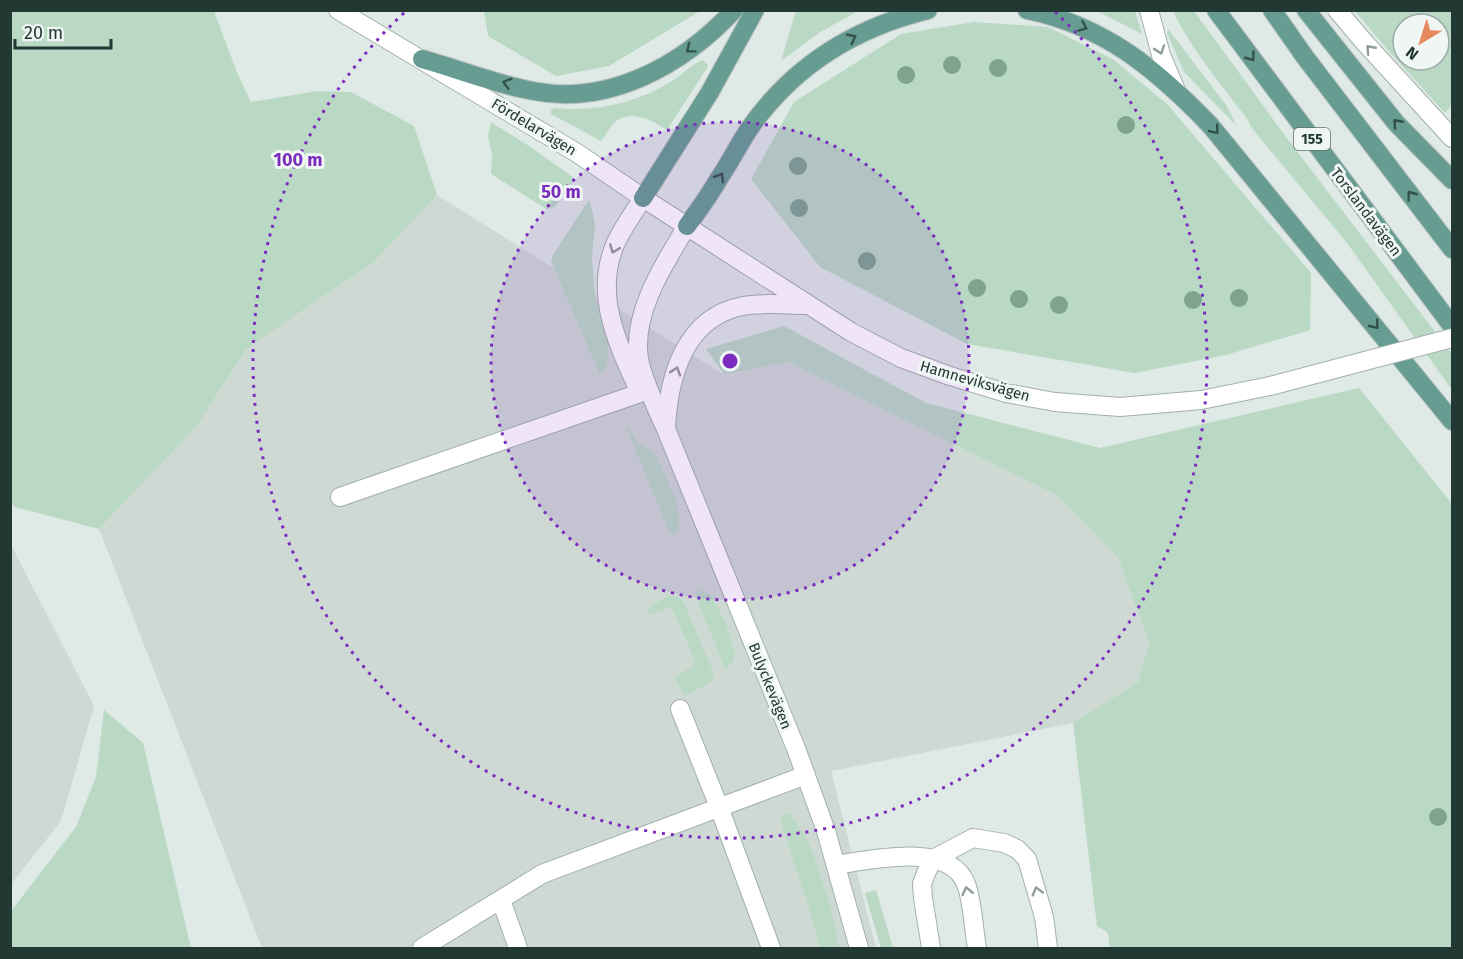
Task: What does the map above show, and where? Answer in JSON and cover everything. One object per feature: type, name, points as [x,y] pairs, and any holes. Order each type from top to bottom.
[{"type":"main road","points":[[422,59],[532,91],[559,94],[614,89],[665,65],[686,52],[723,23],[734,10]]},
{"type":"main road","points":[[643,198],[710,93],[755,10]]},
{"type":"main road","points":[[687,226],[717,183],[749,129],[789,83],[831,49],[846,41],[876,26],[928,10]]},
{"type":"main road","points":[[1027,10],[1077,24],[1104,37],[1137,57],[1175,88],[1210,125],[1452,421]]},
{"type":"main road","name":"Torslandavägen","points":[[1216,10],[1452,326]]},
{"type":"main road","points":[[1272,10],[1305,57],[1452,249]]},
{"type":"main road","points":[[1306,10],[1396,123],[1452,180]]},
{"type":"street","name":"Fördelarvägen","points":[[338,10],[577,153],[643,198]]},
{"type":"street","name":"Fördelarvägen","points":[[358,10],[422,59]]},
{"type":"street","points":[[1149,10],[1158,45],[1175,88]]},
{"type":"street","points":[[1337,10],[1452,138]]},
{"type":"street","name":"Hamneviksvägen","points":[[643,198],[851,332],[901,358],[1006,393],[1055,402],[1120,407],[1166,405],[1201,400],[1270,386],[1452,338]]},
{"type":"street","name":"Bulyckevägen","points":[[643,198],[621,233],[607,272],[608,308],[611,324],[640,393],[655,405]]},
{"type":"street","name":"Bulyckevägen","points":[[687,226],[653,283],[646,302],[638,343],[640,363],[806,775],[836,865],[859,948]]},
{"type":"street","name":"Bulyckevägen","points":[[666,429],[667,407],[680,357],[691,337],[707,321],[741,306],[809,305]]},
{"type":"street","points":[[340,497],[640,393]]},
{"type":"street","points":[[680,709],[771,948]]},
{"type":"street","points":[[422,948],[542,874],[806,775]]},
{"type":"street","points":[[931,948],[922,884],[926,873],[933,860],[973,838],[1004,843],[1017,849],[1027,859],[1044,917],[1048,948]]},
{"type":"street","points":[[836,865],[906,855],[933,860],[956,868],[966,884],[976,948]]},
{"type":"street","points":[[501,900],[518,948]]},
{"type":"shaded area","points":[[437,195],[723,374],[788,362],[1056,495],[1118,556],[1149,643],[1138,682],[1073,723],[831,771],[876,948],[262,948],[99,529],[197,426],[246,349],[373,263]]},
{"type":"shaded area","points":[[10,543],[94,706],[61,821],[11,884]]},
{"type":"green space","points":[[484,10],[700,11],[609,66],[556,76],[488,36]]},
{"type":"green space","points":[[796,10],[858,11],[820,32],[781,61]]},
{"type":"green space","points":[[10,11],[214,11],[238,75],[251,102],[317,91],[351,92],[414,126],[437,195],[373,263],[246,349],[197,426],[99,529],[15,507],[11,503]]},
{"type":"green space","points":[[1097,11],[1135,11],[1142,34]]},
{"type":"green space","points":[[1173,11],[1194,11],[1286,137],[1452,354],[1452,390],[1347,243],[1251,127],[1198,54]]},
{"type":"green space","points":[[1355,11],[1452,11],[1452,105],[1445,113],[1408,72],[1451,72],[1451,12],[1391,12],[1391,54]]},
{"type":"green space","points":[[974,22],[1048,27],[1114,60],[1168,105],[1311,273],[1310,330],[1226,355],[1135,373],[967,344],[820,267],[751,179],[794,102],[901,34]]},
{"type":"green space","points":[[1169,30],[1226,105],[1237,126],[1184,72],[1167,33]]},
{"type":"green space","points":[[703,60],[708,65],[707,68],[667,130],[649,120],[629,116],[616,121],[601,141],[551,114],[551,110],[555,108],[601,107],[645,95],[676,79]]},
{"type":"green space","points":[[491,122],[573,177],[574,179],[555,207],[546,209],[491,174],[492,154],[488,136]]},
{"type":"green space","points":[[590,201],[595,224],[592,258],[595,299],[608,341],[606,368],[600,374],[551,261]]},
{"type":"green space","points":[[784,326],[926,403],[1100,448],[1359,388],[1452,504],[1452,948],[1110,948],[1108,933],[1097,926],[1073,723],[1138,682],[1149,643],[1118,557],[1056,495],[788,362],[724,374],[706,349]]},
{"type":"green space","points":[[628,426],[637,443],[654,451],[675,498],[679,519],[674,535],[670,533],[626,427]]},
{"type":"green space","points":[[700,590],[711,595],[725,621],[735,655],[732,663],[725,668],[695,594]]},
{"type":"green space","points":[[668,596],[678,597],[683,601],[714,674],[711,682],[687,695],[683,694],[675,676],[694,666],[695,661],[673,610],[671,607],[649,615],[648,608]]},
{"type":"green space","points":[[104,710],[143,743],[191,948],[11,948],[11,911],[76,827],[96,777]]},
{"type":"green space","points":[[785,814],[789,814],[804,833],[813,853],[831,908],[839,948],[820,948],[780,819]]},
{"type":"green space","points":[[876,890],[893,948],[881,948],[865,893]]}]
